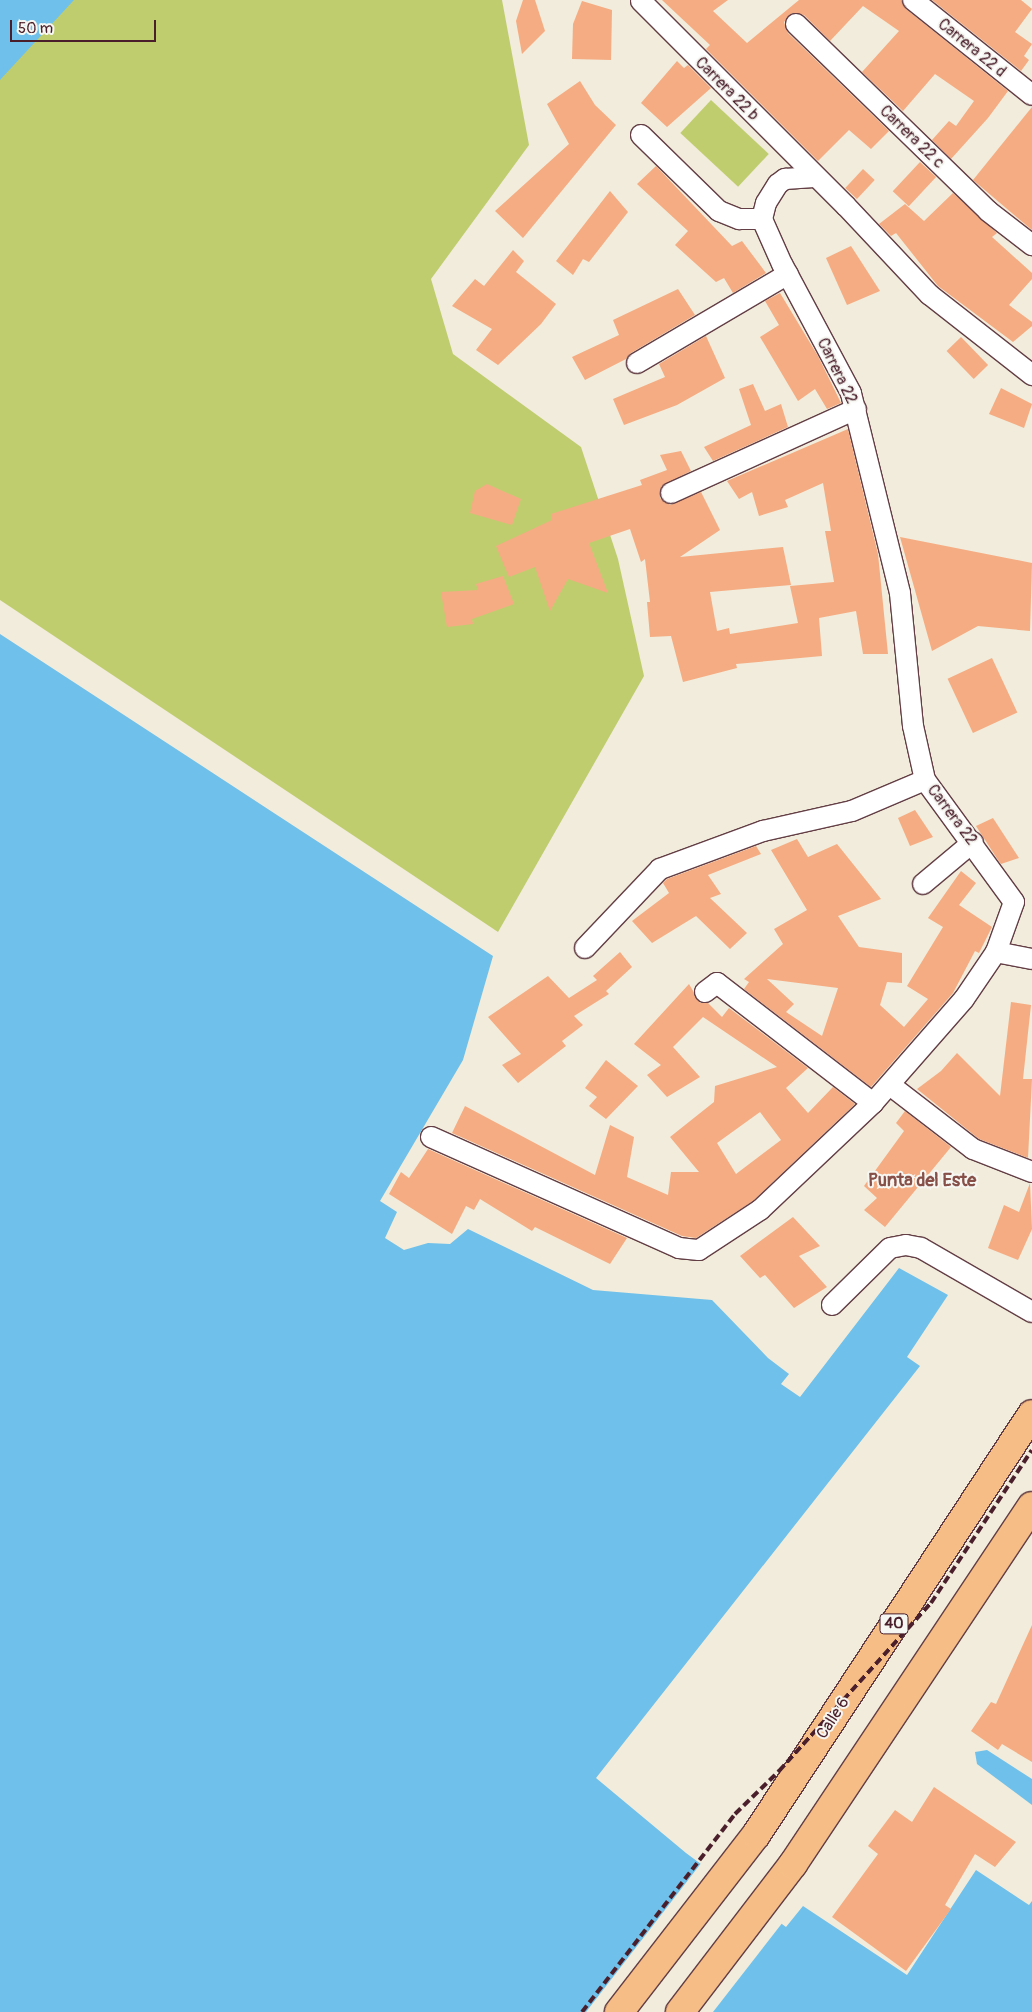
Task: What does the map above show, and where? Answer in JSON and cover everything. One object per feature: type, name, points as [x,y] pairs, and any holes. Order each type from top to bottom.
[{"type":"highway","name":"Calle 6","points":[[619,2012],[756,1835],[1032,1414]]},
{"type":"highway","points":[[680,2012],[793,1864],[1032,1506]]},
{"type":"street","name":"Carrera 22 d","points":[[913,0],[1032,95]]},
{"type":"street","name":"Carrera 22 b","points":[[641,1],[814,177]]},
{"type":"street","name":"Carrera 22 c","points":[[796,24],[988,211],[1032,245]]},
{"type":"street","points":[[641,135],[719,211],[739,219],[762,219],[766,203],[778,184],[785,179],[814,177],[930,294],[1032,375]]},
{"type":"street","name":"Carrera 22","points":[[762,219],[788,274],[851,393],[856,409],[900,593],[913,726],[925,780],[973,842],[1014,902],[996,952]]},
{"type":"street","points":[[637,363],[788,274]]},
{"type":"street","points":[[671,493],[856,409]]},
{"type":"street","points":[[585,948],[660,868],[762,831],[852,811],[925,780]]},
{"type":"street","points":[[923,884],[973,842]]},
{"type":"street","points":[[431,1137],[679,1248],[699,1250],[760,1210],[873,1103],[964,998],[996,952],[1032,959]]},
{"type":"street","points":[[705,992],[717,983],[873,1103]]},
{"type":"street","points":[[890,1084],[973,1149],[1032,1172]]},
{"type":"street","points":[[832,1305],[890,1248],[906,1245],[921,1248],[1032,1312]]},
{"type":"green space","points":[[0,0],[502,0],[529,145],[431,279],[453,354],[581,447],[618,559],[644,676],[498,932],[0,600]]},
{"type":"green space","points":[[711,100],[769,154],[738,187],[680,133]]},
{"type":"water","points":[[0,0],[74,0],[0,80]]},
{"type":"water","points":[[0,634],[493,956],[463,1060],[380,1201],[397,1212],[385,1238],[404,1250],[428,1243],[450,1244],[468,1229],[593,1290],[712,1300],[768,1358],[789,1374],[781,1384],[800,1397],[899,1268],[948,1295],[907,1357],[920,1366],[596,1778],[686,1853],[786,1927],[803,1906],[907,1975],[976,1870],[1029,1905],[1032,1901],[1032,2012],[0,2012]]},
{"type":"water","points":[[987,1750],[1032,1779],[1032,1805],[977,1764],[975,1752]]},
{"type":"pier","points":[[702,1862],[783,1922],[713,2012],[586,2012]]},
{"type":"building","points":[[523,0],[535,0],[545,31],[522,54],[516,21]]},
{"type":"building","points":[[662,0],[728,0],[713,11],[747,43],[799,0],[901,0],[906,9],[1008,91],[988,118],[951,159],[932,140],[949,121],[956,126],[974,101],[935,74],[903,111],[862,72],[899,31],[863,6],[830,41],[804,15],[792,13],[784,22],[788,33],[889,131],[871,149],[849,130],[818,161],[706,49],[710,45]]},
{"type":"building","points":[[932,0],[1021,0],[1032,9],[1015,32],[1032,44],[1024,56],[1029,60],[1021,71]]},
{"type":"building","points":[[582,1],[612,10],[611,60],[572,59],[573,24]]},
{"type":"building","points":[[677,61],[684,68],[688,65],[711,88],[667,127],[641,103]]},
{"type":"building","points":[[580,81],[595,105],[616,125],[523,238],[495,211],[569,144],[547,104]]},
{"type":"building","points":[[1032,107],[1032,230],[973,180]]},
{"type":"building","points":[[920,162],[936,177],[909,206],[893,191]]},
{"type":"building","points":[[656,166],[732,246],[742,241],[766,273],[733,293],[724,278],[716,282],[675,245],[688,231],[637,184]]},
{"type":"building","points":[[863,169],[875,180],[857,199],[845,188]]},
{"type":"building","points":[[610,191],[628,212],[589,262],[583,259],[573,275],[556,261]]},
{"type":"building","points":[[953,193],[997,233],[992,237],[1032,273],[1032,279],[1009,305],[1032,322],[1032,326],[1013,342],[938,286],[896,233],[891,236],[879,224],[905,204],[924,221]]},
{"type":"building","points":[[851,246],[880,291],[847,305],[826,258]]},
{"type":"building","points":[[513,250],[524,261],[516,272],[556,304],[541,324],[498,365],[476,350],[492,329],[452,306],[475,279],[484,286]]},
{"type":"building","points":[[678,289],[695,315],[631,353],[626,359],[585,380],[572,357],[619,335],[613,320]]},
{"type":"building","points":[[780,293],[818,356],[841,403],[827,409],[815,389],[798,401],[760,337],[779,325],[765,301]]},
{"type":"building","points":[[706,336],[725,378],[677,405],[624,425],[613,399],[665,377],[659,364]]},
{"type":"building","points":[[961,337],[988,365],[974,379],[947,351]]},
{"type":"building","points":[[753,384],[765,411],[781,404],[788,427],[713,461],[704,447],[751,425],[739,389]]},
{"type":"building","points":[[1001,388],[1032,404],[1024,428],[989,414]]},
{"type":"building","points":[[848,429],[878,554],[888,654],[863,654],[856,611],[819,618],[822,656],[736,664],[737,668],[683,682],[671,636],[650,637],[647,602],[650,602],[645,559],[641,562],[630,529],[589,543],[608,593],[568,579],[550,611],[535,567],[509,577],[496,546],[552,520],[551,514],[642,485],[640,480],[667,470],[660,455],[681,451],[691,471],[662,486],[660,498],[670,505],[701,492],[720,530],[680,557],[783,547],[791,585],[710,592],[717,631],[729,628],[730,634],[798,623],[790,586],[834,582],[825,531],[831,531],[823,483],[785,500],[788,507],[759,516],[752,492],[739,499],[727,481]]},
{"type":"building","points":[[487,484],[521,499],[512,525],[470,513],[475,491]]},
{"type":"building","points":[[900,537],[1032,563],[1030,631],[978,626],[932,651]]},
{"type":"building","points":[[503,576],[514,604],[472,619],[473,624],[447,627],[441,592],[478,590],[476,584]]},
{"type":"building","points":[[992,658],[1017,712],[973,733],[948,679]]},
{"type":"building","points":[[915,810],[933,837],[910,846],[898,818]]},
{"type":"building","points":[[993,818],[1019,858],[1001,864],[976,826]]},
{"type":"building","points":[[797,839],[808,857],[837,844],[881,899],[838,916],[859,947],[902,953],[902,983],[887,982],[880,1005],[904,1027],[928,999],[907,986],[943,927],[928,918],[961,871],[976,883],[959,905],[992,927],[979,953],[975,951],[953,993],[871,1087],[744,989],[749,982],[744,979],[783,944],[774,929],[807,910],[771,850]],"holes":[[[767,979],[838,988],[822,1036],[786,1012],[794,1004]]]},
{"type":"building","points":[[756,846],[761,854],[708,875],[721,894],[710,898],[747,933],[730,949],[696,916],[652,943],[632,921],[669,893],[663,883],[667,879]]},
{"type":"building","points":[[620,952],[632,967],[606,991],[609,994],[574,1016],[583,1025],[562,1041],[566,1046],[518,1083],[502,1065],[521,1054],[488,1017],[548,976],[569,998],[597,980],[593,976]]},
{"type":"building","points":[[689,984],[700,1003],[708,1003],[722,1017],[729,1008],[808,1068],[786,1088],[808,1113],[833,1087],[855,1104],[753,1201],[696,1238],[682,1236],[452,1133],[465,1106],[595,1175],[610,1125],[634,1137],[627,1177],[668,1195],[671,1172],[699,1172],[670,1137],[714,1102],[715,1086],[777,1067],[703,1017],[673,1047],[700,1077],[667,1097],[647,1075],[661,1065],[634,1044]],"holes":[[[760,1112],[781,1140],[736,1174],[717,1143]]]},
{"type":"building","points":[[1011,1002],[1031,1005],[1023,1079],[1032,1079],[1028,1158],[979,1139],[917,1089],[941,1071],[957,1053],[1000,1096]]},
{"type":"building","points":[[606,1060],[638,1086],[606,1119],[589,1106],[597,1097],[585,1088]]},
{"type":"building","points":[[905,1111],[951,1147],[885,1227],[864,1210],[877,1198],[864,1186],[904,1131],[896,1123]]},
{"type":"building","points":[[428,1149],[627,1238],[610,1264],[535,1227],[532,1231],[480,1199],[474,1210],[466,1206],[452,1234],[389,1194],[401,1172],[409,1178]]},
{"type":"building","points":[[1030,1183],[1032,1229],[1018,1260],[988,1248],[1004,1205],[1019,1212]]},
{"type":"building","points":[[793,1217],[820,1246],[799,1256],[827,1287],[794,1308],[765,1275],[760,1278],[740,1256]]},
{"type":"building","points":[[1032,1625],[1032,1762],[1002,1744],[998,1750],[971,1731],[991,1702],[996,1704]]},
{"type":"building","points":[[934,1787],[1016,1842],[995,1867],[975,1854],[945,1905],[951,1909],[906,1971],[832,1917],[878,1854],[868,1846],[895,1810],[912,1822]]},
{"type":"railway","points":[[582,2012],[735,1814],[779,1771],[931,1603],[1032,1450]]},
{"type":"district","name":"Punta del Este","points":[[922,1181]]}]
